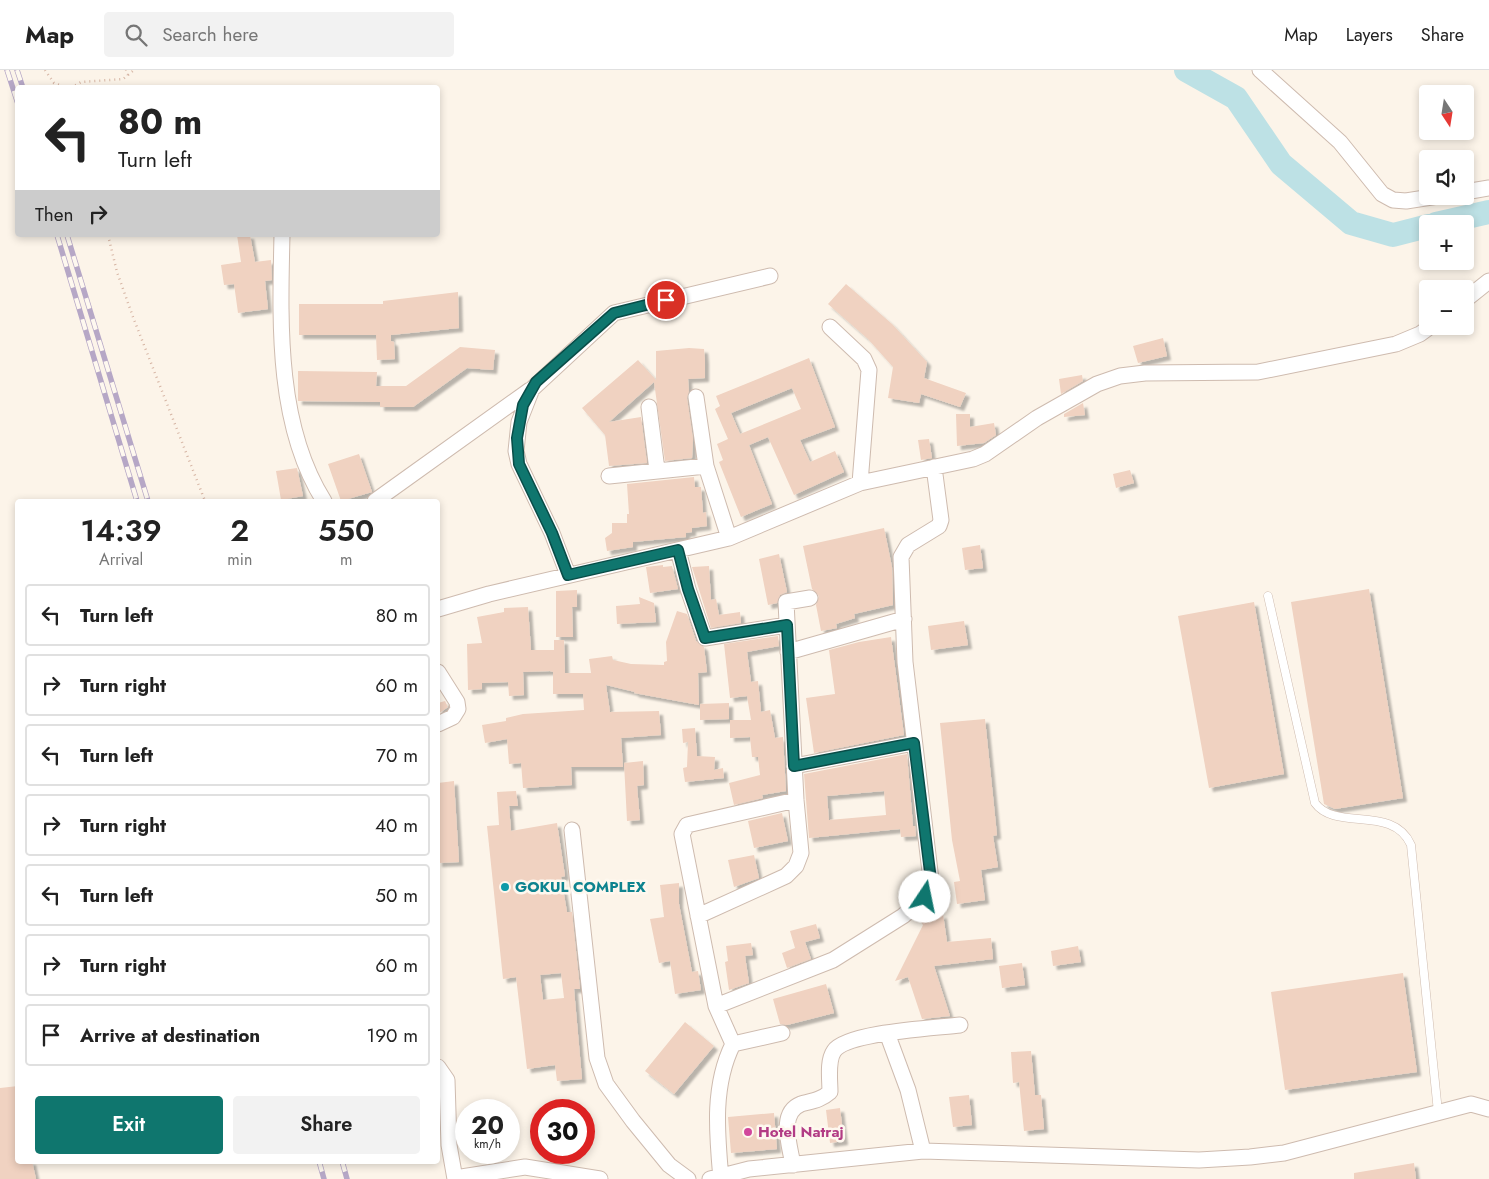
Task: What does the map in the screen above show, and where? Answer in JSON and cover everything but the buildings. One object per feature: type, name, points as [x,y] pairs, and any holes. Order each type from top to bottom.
[{"type":"street","points":[[1260,70],[1340,142],[1382,194],[1392,200],[1406,201],[1419,199]]},
{"type":"street","points":[[1474,190],[1489,188]]},
{"type":"street","points":[[282,237],[284,356],[294,428],[302,457],[323,499]]},
{"type":"street","points":[[378,499],[532,389],[614,313],[770,276]]},
{"type":"street","points":[[1474,293],[1489,281]]},
{"type":"street","points":[[830,327],[864,359],[869,370],[860,483]]},
{"type":"street","points":[[440,608],[568,575],[730,538],[860,483],[973,459],[985,454],[1037,418],[1097,384],[1120,376],[1145,373],[1258,372],[1396,344],[1419,334]]},
{"type":"street","points":[[532,389],[523,405],[516,451],[519,464],[552,533],[568,575]]},
{"type":"street","points":[[696,397],[706,466],[730,538]]},
{"type":"street","points":[[649,407],[657,470]]},
{"type":"street","points":[[609,476],[706,466]]},
{"type":"street","points":[[716,1006],[833,960],[903,916],[925,897],[931,880],[905,662],[901,557],[908,545],[936,530],[941,520],[934,467]]},
{"type":"street","points":[[678,550],[688,589],[705,638],[787,625]]},
{"type":"street","points":[[698,916],[786,876],[796,866],[801,853],[796,800],[786,602],[810,598]]},
{"type":"street","points":[[788,652],[904,619]]},
{"type":"street","points":[[440,675],[457,702],[458,709],[453,717],[440,723]]},
{"type":"street","points":[[794,766],[914,743]]},
{"type":"street","points":[[733,1044],[716,1006],[682,834],[687,825],[796,800]]},
{"type":"street","points":[[572,830],[597,1058],[606,1084],[669,1165],[688,1179]]},
{"type":"street","points":[[793,1164],[787,1123],[791,1110],[799,1105],[823,1098],[830,1092],[831,1062],[834,1051],[844,1041],[887,1033],[960,1025]]},
{"type":"street","points":[[733,1044],[782,1033]]},
{"type":"street","points":[[887,1033],[908,1090],[923,1151]]},
{"type":"street","points":[[733,1044],[726,1058],[717,1096],[717,1178],[749,1169],[923,1151],[1199,1160],[1284,1153],[1471,1104],[1489,1109]]},
{"type":"street","points":[[440,1071],[446,1080],[448,1145],[455,1178],[525,1167],[600,1179]]},
{"type":"lane","points":[[1268,596],[1315,803],[1321,812],[1331,815],[1372,819],[1396,827],[1407,835],[1411,845],[1438,1112]]},
{"type":"path","points":[[46,70],[54,83],[60,85]]},
{"type":"path","points":[[126,70],[128,75]]},
{"type":"path","points":[[75,85],[81,82],[115,81],[134,70]]},
{"type":"path","points":[[108,237],[117,272],[133,317],[204,499]]},
{"type":"waterway","points":[[1186,70],[1236,98],[1281,164],[1351,223],[1393,235],[1419,228]]},
{"type":"waterway","points":[[1474,215],[1489,212]]},
{"type":"railway","points":[[7,70],[15,95]]},
{"type":"railway","points":[[17,70],[22,85]]},
{"type":"railway","points":[[58,237],[136,499]]},
{"type":"railway","points":[[68,237],[147,499]]},
{"type":"railway","points":[[320,1164],[324,1179]]},
{"type":"railway","points":[[343,1164],[347,1179]]},
{"type":"place","name":"GOKUL COMPLEX","points":[[505,887]]},
{"type":"place","name":"Hotel Natraj","points":[[748,1132]]},
{"type":"route","points":[[666,300],[614,313],[536,382],[523,405],[519,422],[516,451],[519,464],[552,533],[568,575],[678,550],[688,589],[705,638],[787,625],[794,766],[914,743],[931,880],[925,897]]}]
